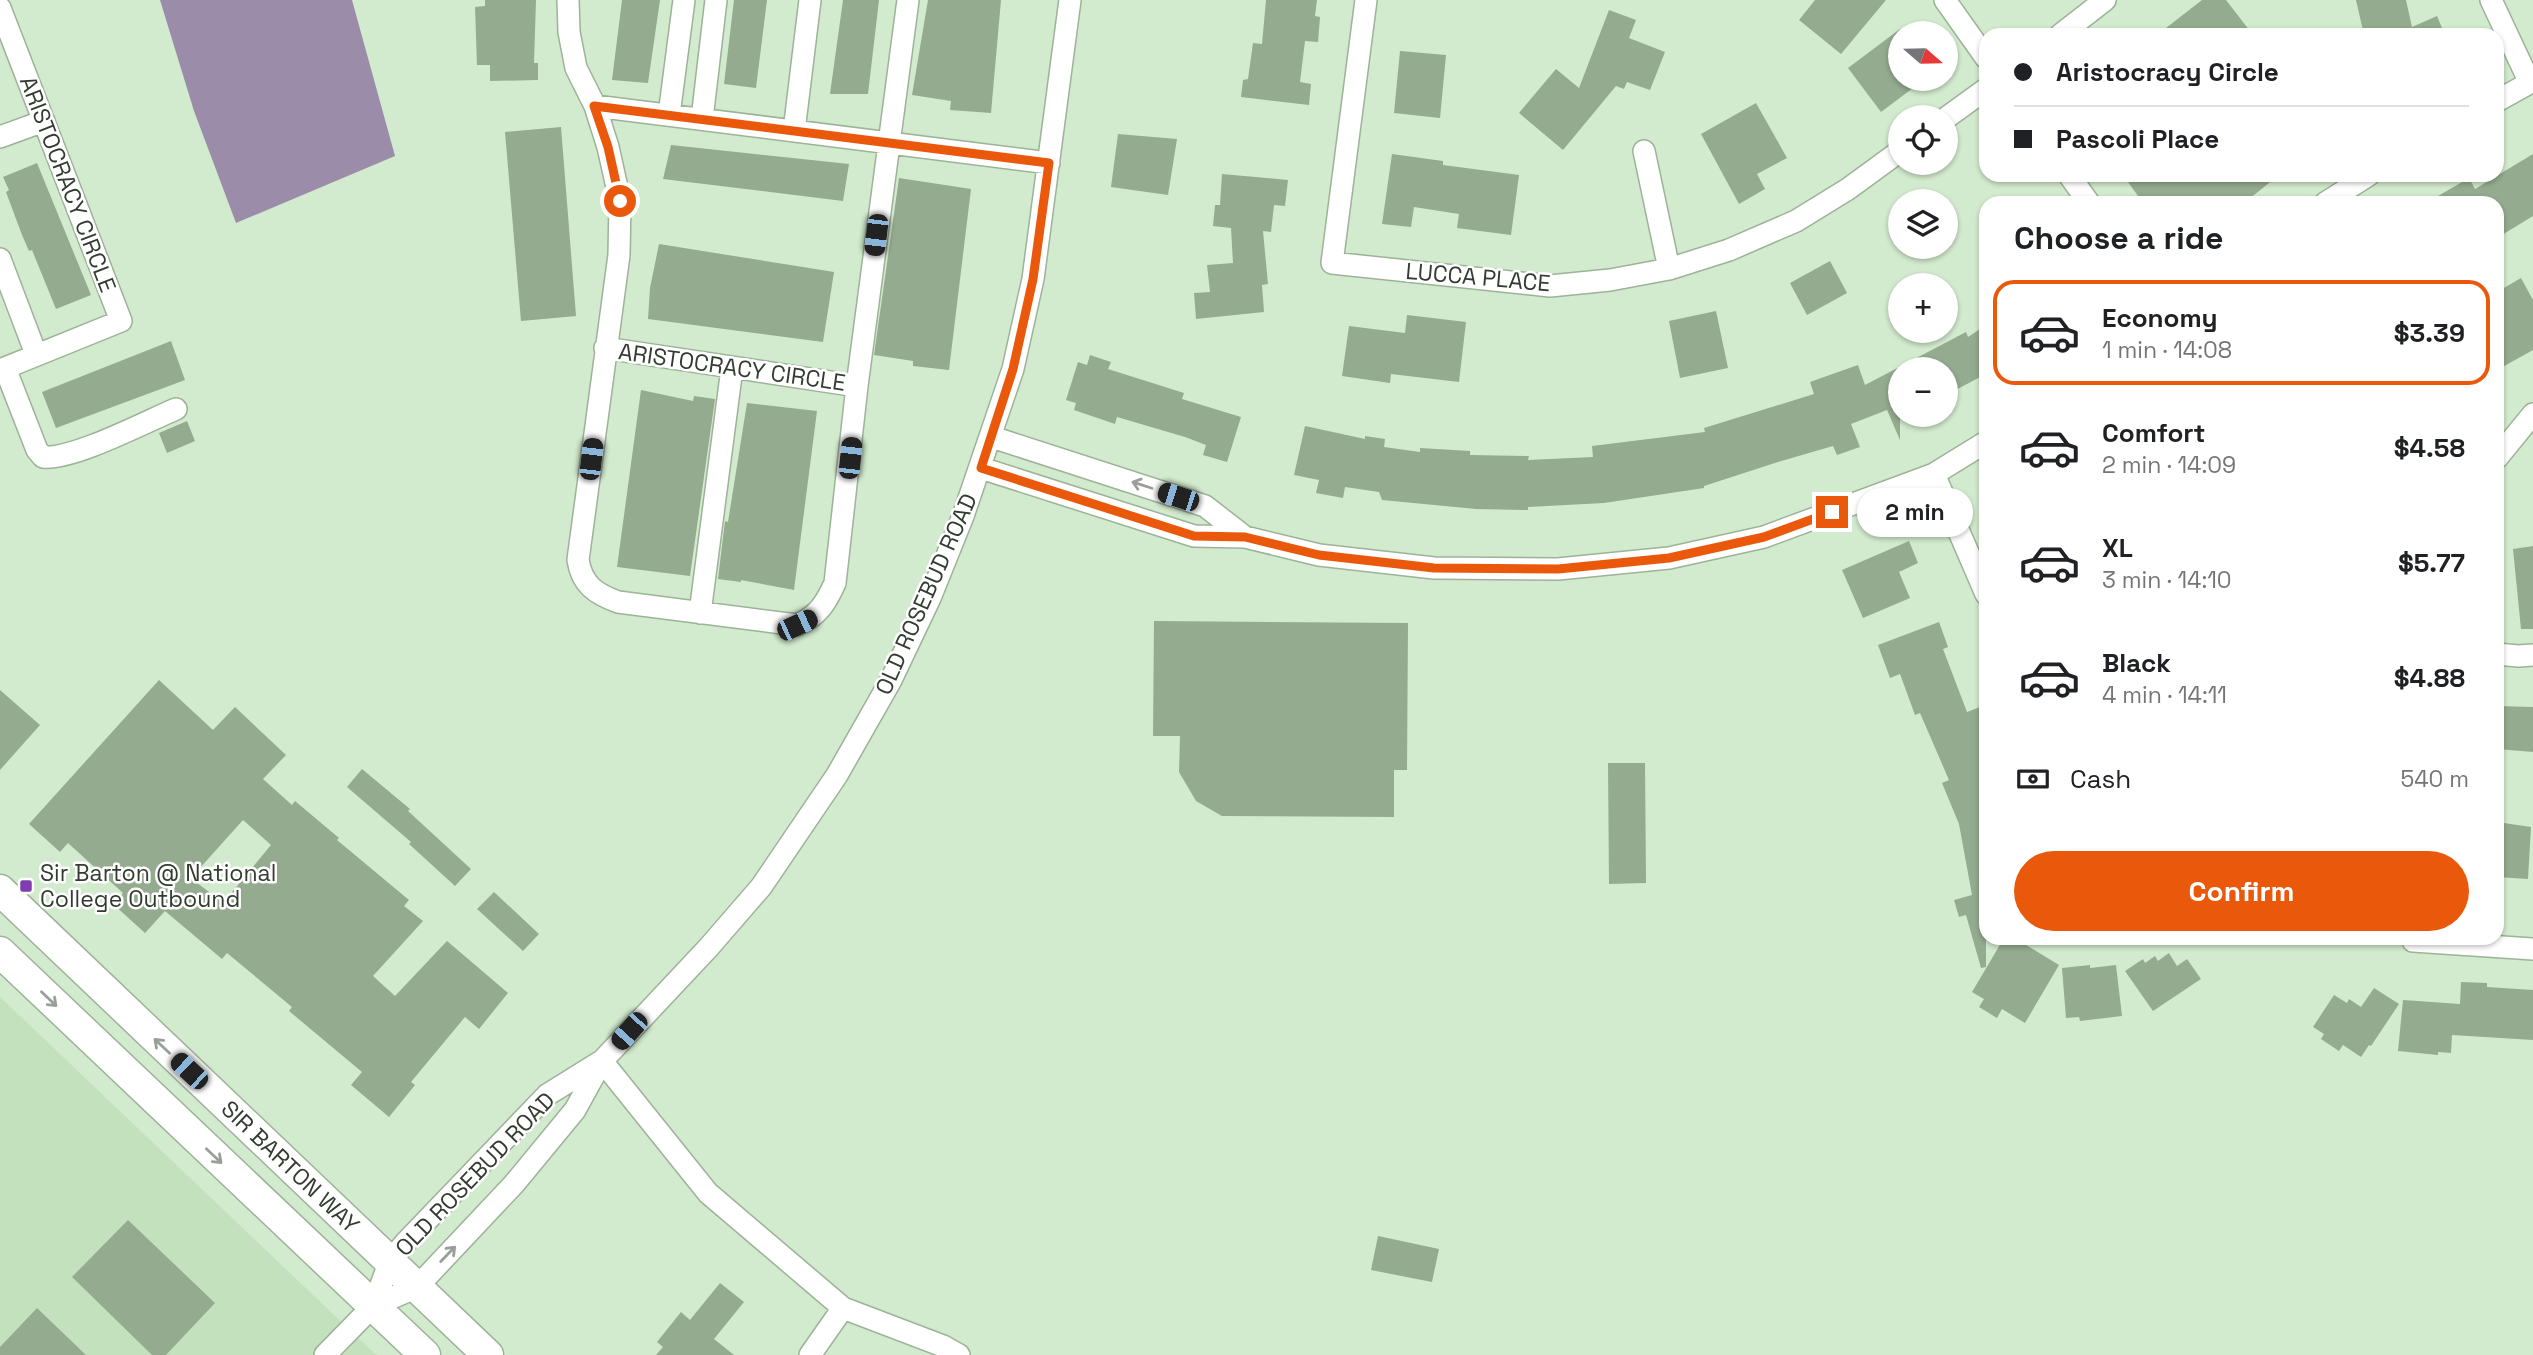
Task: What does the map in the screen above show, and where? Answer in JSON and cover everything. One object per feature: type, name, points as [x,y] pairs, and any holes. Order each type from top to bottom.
[{"type":"main road","name":"SIR BARTON WAY","points":[[0,890],[488,1355]]},
{"type":"main road","name":"SIR BARTON WAY","points":[[0,952],[425,1355]]},
{"type":"street","name":"ARISTOCRACY CIRCLE","points":[[568,0],[569,32],[576,68],[594,106],[608,147],[620,201],[619,255],[605,348],[578,560],[580,574],[589,587],[601,596],[618,602],[797,625],[812,619],[826,603],[835,583],[857,386],[605,348]]},
{"type":"street","points":[[669,115],[684,0]]},
{"type":"street","points":[[702,119],[716,0]]},
{"type":"street","points":[[794,131],[810,0]]},
{"type":"street","points":[[857,386],[908,0]]},
{"type":"street","name":"OLD ROSEBUD ROAD","points":[[373,1306],[390,1261],[406,1242],[547,1096],[601,1061],[709,947],[761,887],[837,775],[891,680],[924,610],[981,468],[1013,369],[1033,279],[1070,0]]},
{"type":"street","name":"LUCCA PLACE","points":[[1366,0],[1332,263],[1549,286],[1610,280],[1669,269],[1729,250],[1796,221],[1848,189],[1888,160]]},
{"type":"street","points":[[1945,0],[1979,48]]},
{"type":"street","points":[[2069,28],[2105,0]]},
{"type":"street","points":[[2491,0],[2531,82],[2504,97]]},
{"type":"street","name":"ARISTOCRACY CIRCLE","points":[[0,8],[121,321],[36,355]]},
{"type":"street","points":[[1958,109],[1979,94]]},
{"type":"street","points":[[594,106],[1049,163]]},
{"type":"street","points":[[0,137],[44,121]]},
{"type":"street","points":[[1644,151],[1669,269]]},
{"type":"street","points":[[2336,196],[2358,182]]},
{"type":"street","points":[[0,259],[36,355],[2,369],[37,450],[43,457],[55,458],[79,450],[176,409]]},
{"type":"street","points":[[700,613],[732,368]]},
{"type":"street","points":[[2504,449],[2533,414]]},
{"type":"street","points":[[992,437],[1205,506],[1245,537]]},
{"type":"street","points":[[981,468],[1194,536],[1245,537],[1319,555],[1434,568],[1572,568],[1669,558],[1764,537],[1934,474],[1979,446]]},
{"type":"street","points":[[1934,474],[1979,578]]},
{"type":"street","points":[[2504,654],[2533,655]]},
{"type":"street","points":[[2473,945],[2533,949]]},
{"type":"street","points":[[601,1061],[708,1193],[843,1308],[943,1346],[959,1355]]},
{"type":"street","name":"OLD ROSEBUD ROAD","points":[[325,1355],[373,1306],[417,1287],[514,1184],[575,1110],[601,1061]]},
{"type":"street","points":[[810,1355],[843,1308]]},
{"type":"shaded area","points":[[160,0],[352,0],[395,156],[236,223],[194,111]]},
{"type":"shaded area","points":[[0,997],[373,1352],[377,1355],[0,1355]]},
{"type":"building","points":[[485,0],[536,0],[534,63],[538,63],[538,80],[490,81],[490,65],[477,65],[475,7],[485,6]]},
{"type":"building","points":[[622,0],[660,0],[648,83],[612,80]]},
{"type":"building","points":[[734,0],[767,0],[756,88],[724,84]]},
{"type":"building","points":[[843,0],[879,0],[868,94],[830,94]]},
{"type":"building","points":[[928,0],[1001,0],[991,113],[950,110],[951,101],[912,95]]},
{"type":"building","points":[[1266,0],[1317,0],[1315,16],[1320,17],[1318,42],[1305,41],[1300,82],[1311,84],[1309,105],[1241,97],[1243,80],[1248,79],[1253,43],[1262,44]]},
{"type":"building","points":[[1815,0],[1886,0],[1841,54],[1799,20]]},
{"type":"building","points":[[2202,0],[2226,0],[2248,28],[2166,28]]},
{"type":"building","points":[[2356,0],[2406,0],[2412,27],[2437,16],[2442,28],[2362,28]]},
{"type":"building","points":[[1609,10],[1636,20],[1629,38],[1665,52],[1650,90],[1627,82],[1624,89],[1616,86],[1563,150],[1519,113],[1556,69],[1579,88]]},
{"type":"building","points":[[1888,38],[1888,91],[1909,91],[1881,112],[1848,68]]},
{"type":"building","points":[[1400,51],[1446,55],[1440,118],[1394,113]]},
{"type":"building","points":[[1756,103],[1787,158],[1757,174],[1765,189],[1739,204],[1701,134]]},
{"type":"building","points":[[561,127],[576,316],[521,321],[505,132]]},
{"type":"building","points":[[1118,134],[1177,139],[1168,195],[1111,187]]},
{"type":"building","points":[[671,145],[849,164],[843,201],[663,179]]},
{"type":"building","points":[[1392,154],[1443,161],[1443,165],[1519,175],[1511,235],[1457,228],[1459,214],[1414,207],[1411,227],[1382,224]]},
{"type":"building","points":[[2533,154],[2533,216],[2504,234],[2504,196],[2438,196],[2462,182],[2471,182],[2475,189],[2487,182],[2504,182],[2504,172]]},
{"type":"building","points":[[37,163],[91,295],[56,309],[32,250],[29,251],[22,235],[3,177]]},
{"type":"building","points":[[1222,174],[1288,180],[1285,206],[1274,205],[1271,232],[1263,231],[1268,284],[1262,285],[1264,312],[1196,319],[1194,293],[1210,292],[1207,265],[1233,263],[1231,228],[1213,226],[1215,205],[1220,205]]},
{"type":"building","points":[[899,178],[971,189],[949,370],[913,366],[913,361],[874,355]]},
{"type":"building","points":[[2128,182],[2270,182],[2253,196],[2138,196]]},
{"type":"building","points":[[659,244],[834,272],[823,342],[648,319],[650,288]]},
{"type":"building","points":[[1830,261],[1847,293],[1807,315],[1790,283]]},
{"type":"building","points":[[2521,278],[2533,300],[2533,350],[2504,366],[2504,288]]},
{"type":"building","points":[[1716,311],[1728,368],[1680,378],[1669,321]]},
{"type":"building","points":[[1407,315],[1466,322],[1459,382],[1391,374],[1390,383],[1342,376],[1349,326],[1405,333]]},
{"type":"building","points":[[1979,330],[1979,378],[1958,389],[1958,357],[1918,357],[1945,343],[1958,343],[1958,336],[1966,332],[1968,337]]},
{"type":"building","points":[[171,341],[185,380],[56,428],[42,392]]},
{"type":"building","points":[[1090,355],[1111,362],[1108,369],[1184,393],[1182,399],[1241,417],[1227,462],[1203,455],[1206,445],[1185,437],[1117,417],[1115,424],[1074,410],[1076,403],[1066,400],[1078,362],[1087,365]]},
{"type":"building","points":[[1858,365],[1865,385],[1888,373],[1888,412],[1887,410],[1851,424],[1860,447],[1837,455],[1833,446],[1704,488],[1604,503],[1528,507],[1528,510],[1476,509],[1382,500],[1379,492],[1345,487],[1343,498],[1316,493],[1319,480],[1294,475],[1305,426],[1365,439],[1365,436],[1385,439],[1384,447],[1420,452],[1420,448],[1470,451],[1470,455],[1529,456],[1528,460],[1593,457],[1592,446],[1705,432],[1704,428],[1814,394],[1810,382]]},
{"type":"building","points":[[641,390],[693,401],[694,396],[715,399],[690,576],[617,567]]},
{"type":"building","points":[[747,403],[817,411],[794,590],[741,580],[718,579],[725,521],[728,522]]},
{"type":"building","points":[[187,421],[195,441],[167,453],[159,433]]},
{"type":"building","points":[[1894,427],[1900,427],[1900,440]]},
{"type":"building","points":[[1909,541],[1918,563],[1899,572],[1910,598],[1863,618],[1842,570]]},
{"type":"building","points":[[2533,546],[2533,629],[2521,629],[2513,549]]},
{"type":"building","points":[[1154,621],[1408,623],[1407,770],[1394,770],[1394,817],[1222,816],[1196,801],[1179,772],[1180,736],[1153,736]]},
{"type":"building","points":[[1939,622],[1948,647],[1943,649],[1967,712],[1979,707],[1979,945],[1986,945],[1986,967],[1981,968],[1966,915],[1959,917],[1954,900],[1972,895],[1959,824],[1942,783],[1949,780],[1920,713],[1915,715],[1900,674],[1890,678],[1878,645]]},
{"type":"building","points":[[159,680],[213,730],[235,707],[286,755],[263,779],[292,805],[295,801],[409,900],[404,906],[423,921],[373,976],[395,996],[447,941],[508,993],[479,1029],[465,1017],[411,1082],[415,1085],[389,1117],[351,1085],[362,1072],[289,1011],[292,1007],[227,953],[222,959],[165,911],[145,933],[113,904],[123,893],[68,843],[60,852],[29,824]],"holes":[[[243,820],[271,845],[223,903],[191,878]]]},
{"type":"building","points":[[0,690],[40,725],[0,770]]},
{"type":"building","points":[[2504,706],[2533,707],[2533,752],[2504,750]]},
{"type":"building","points":[[1608,763],[1645,763],[1646,883],[1609,884]]},
{"type":"building","points":[[362,769],[410,809],[408,811],[471,869],[455,886],[409,844],[411,842],[347,787]]},
{"type":"building","points":[[2504,823],[2531,827],[2528,879],[2504,877]]},
{"type":"building","points":[[494,892],[539,934],[523,951],[477,909]]},
{"type":"building","points":[[2000,945],[2026,945],[2059,965],[2025,1023],[2002,1009],[1997,1018],[1979,1007],[1984,999],[1972,992]]},
{"type":"building","points":[[2169,953],[2177,966],[2187,959],[2201,979],[2153,1011],[2125,971],[2143,959],[2145,963],[2155,956],[2158,961]]},
{"type":"building","points":[[2090,965],[2090,968],[2116,965],[2122,1016],[2080,1021],[2079,1017],[2066,1018],[2062,968]]},
{"type":"building","points":[[2461,982],[2533,990],[2533,1040],[2452,1035],[2451,1053],[2438,1052],[2438,1055],[2398,1051],[2403,1000],[2460,1004]]},
{"type":"building","points":[[2374,988],[2399,1004],[2361,1057],[2343,1045],[2339,1051],[2321,1039],[2324,1034],[2313,1027],[2334,995],[2347,1003],[2349,999],[2361,1007]]},
{"type":"building","points":[[128,1220],[215,1303],[166,1355],[152,1355],[72,1277]]},
{"type":"building","points":[[1378,1236],[1439,1249],[1432,1282],[1371,1270]]},
{"type":"building","points":[[720,1283],[744,1302],[714,1339],[734,1355],[656,1355],[663,1347],[657,1342],[681,1312],[690,1320]]},
{"type":"building","points":[[37,1308],[86,1355],[0,1355],[0,1347]]},
{"type":"place","name":"Sir Barton @ National College Outbound","points":[[26,886]]},
{"type":"route","points":[[620,201],[608,147],[594,106],[1049,163],[1033,279],[1013,369],[981,468],[1194,536],[1245,537],[1319,555],[1434,568],[1558,569],[1669,558],[1764,537],[1832,512]]}]
